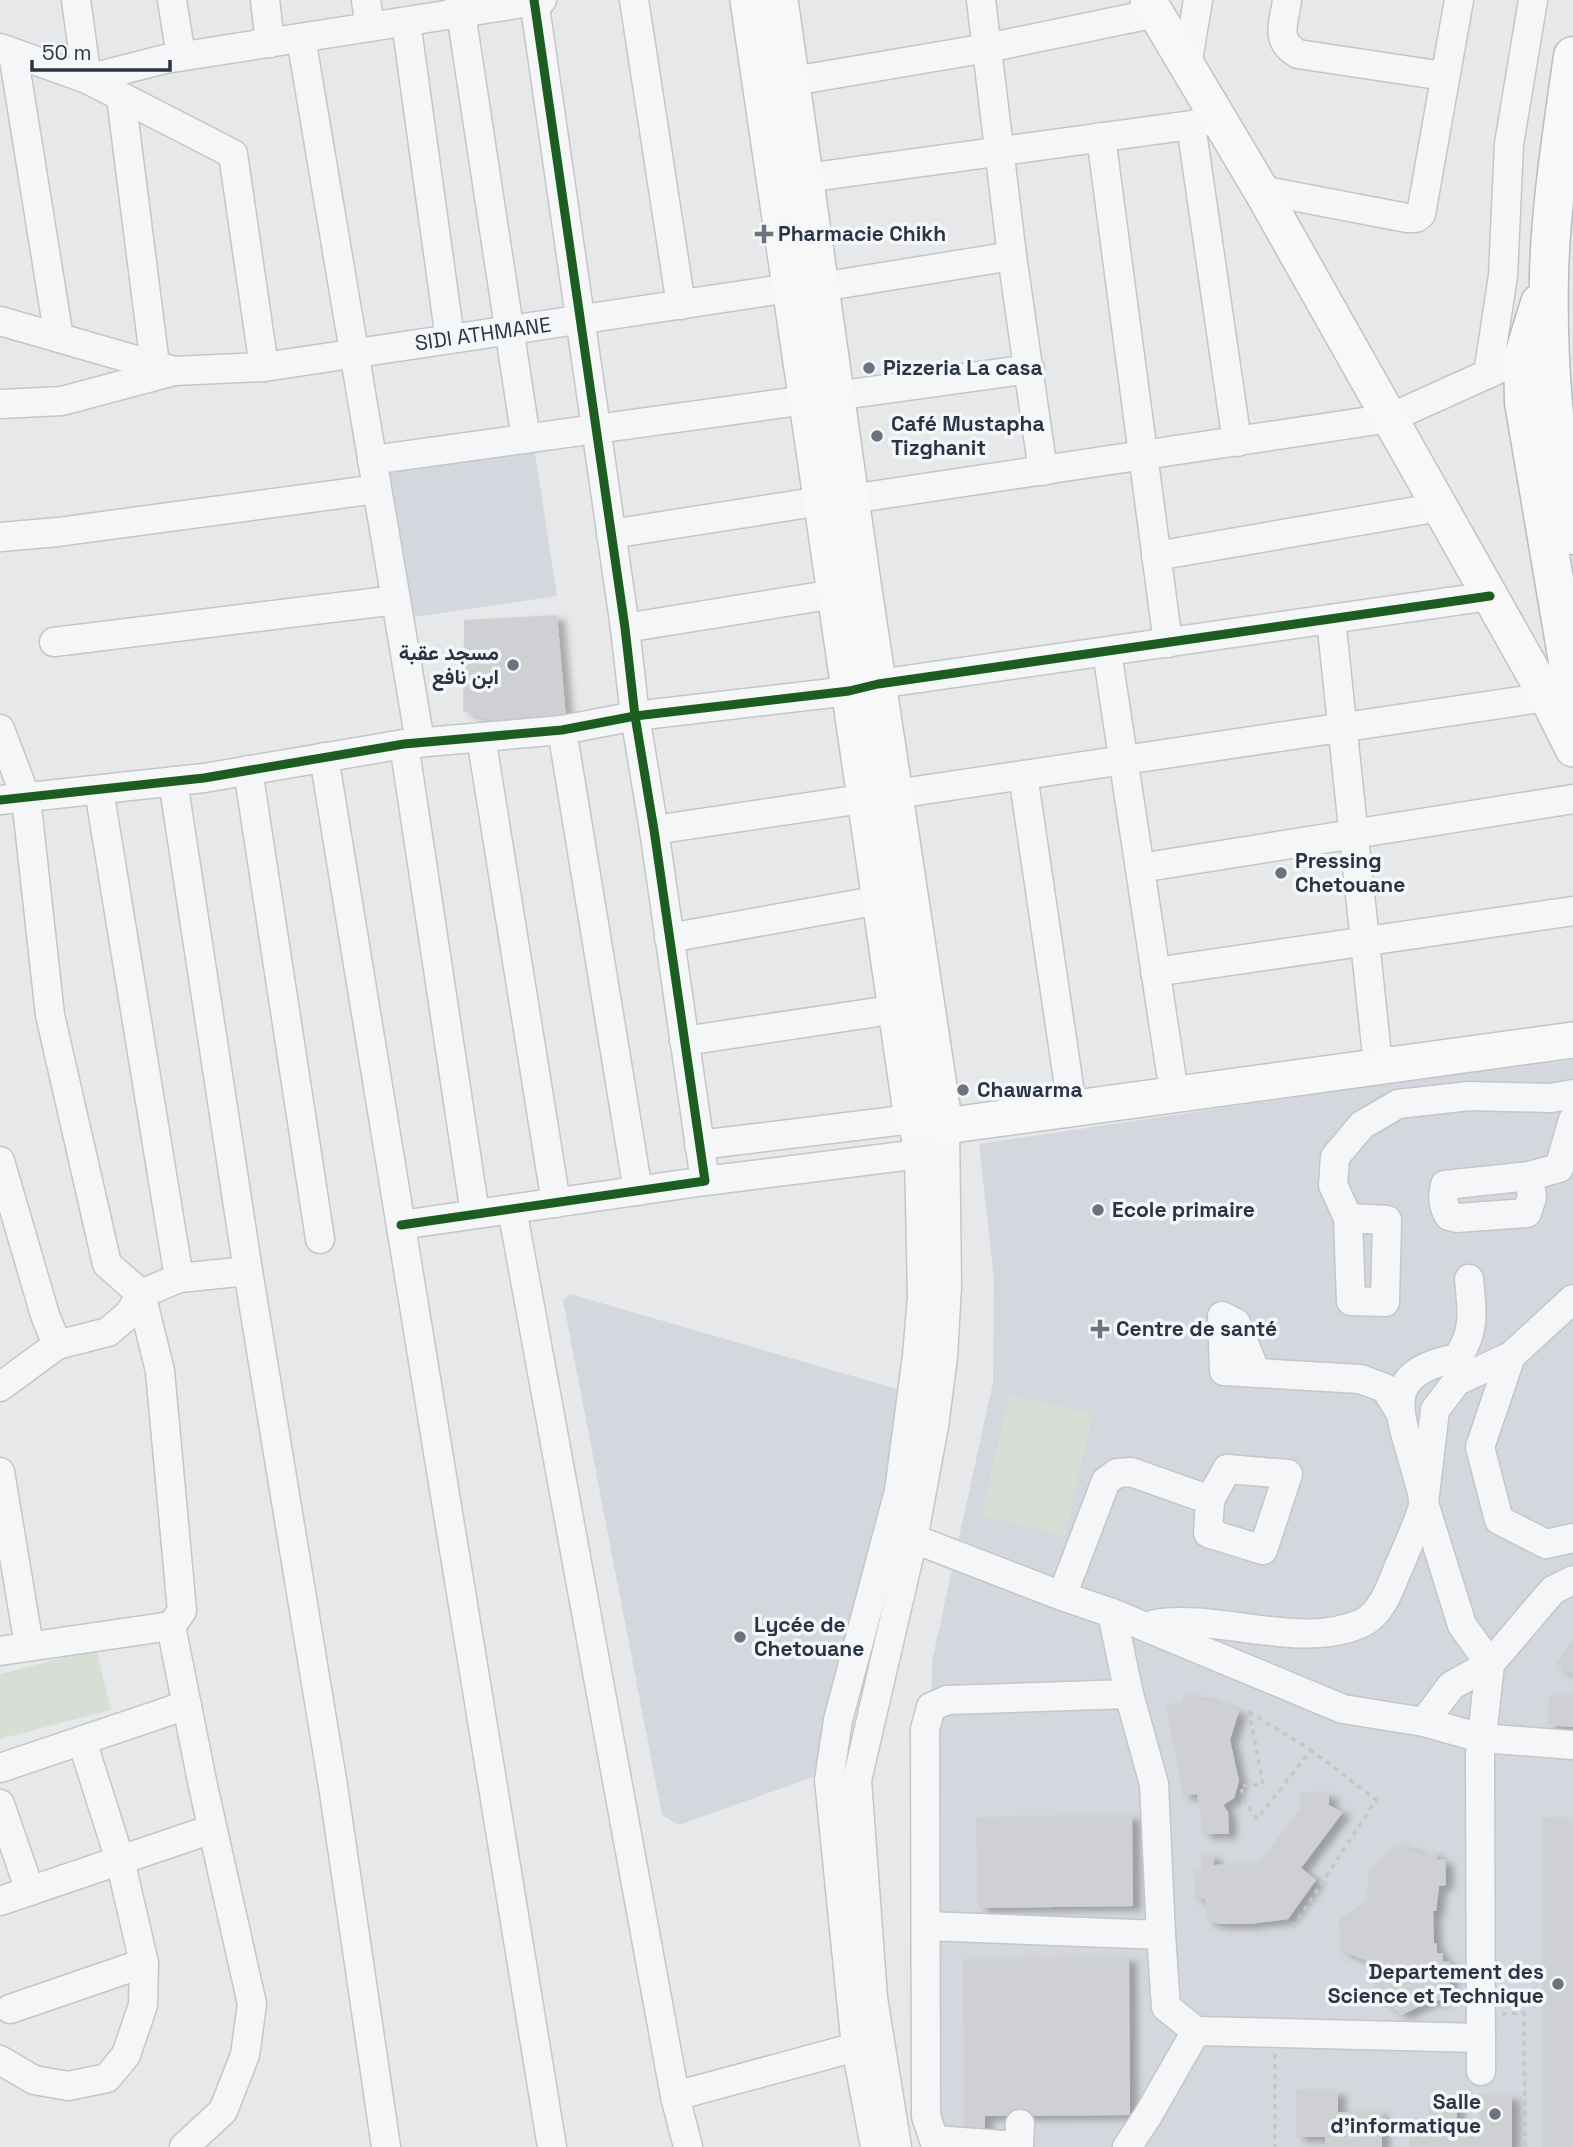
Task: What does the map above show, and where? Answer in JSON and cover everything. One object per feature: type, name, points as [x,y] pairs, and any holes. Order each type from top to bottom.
[{"type":"highway","points":[[1573,56],[1558,170],[1550,266],[1554,401],[1560,464],[1573,535]]},
{"type":"highway","points":[[1550,266],[1523,358],[1524,402],[1560,694]]},
{"type":"main road","points":[[748,0],[776,84],[928,1123],[1072,1107],[1573,1040]]},
{"type":"main road","points":[[776,84],[780,0]]},
{"type":"main road","points":[[1160,9],[1187,66],[1204,121],[1261,190],[1490,596],[1560,694],[1573,749]]},
{"type":"main road","points":[[880,796],[880,900],[912,1007]]},
{"type":"street","points":[[76,0],[87,79]]},
{"type":"street","points":[[172,0],[181,56]]},
{"type":"street","points":[[265,0],[270,43]]},
{"type":"street","points":[[87,79],[181,56],[301,38],[368,14],[406,22],[460,7],[537,0],[635,716],[705,1181]]},
{"type":"street","points":[[634,0],[681,305]]},
{"type":"street","points":[[981,0],[1012,256],[1043,471]]},
{"type":"street","points":[[1187,66],[1198,0]]},
{"type":"street","points":[[1287,0],[1282,40],[1298,54],[1444,76]]},
{"type":"street","points":[[1261,190],[1416,218],[1421,214],[1458,0]]},
{"type":"street","points":[[1488,374],[1503,276],[1509,144],[1533,0]]},
{"type":"street","points":[[460,7],[526,439]]},
{"type":"street","points":[[776,84],[987,47],[1160,9]]},
{"type":"street","points":[[406,22],[450,339]]},
{"type":"street","points":[[301,38],[396,600],[412,743],[475,1214]]},
{"type":"street","points":[[6,50],[87,79],[233,155],[264,367]]},
{"type":"street","points":[[6,50],[59,338]]},
{"type":"street","points":[[0,404],[62,401],[165,368],[121,97]]},
{"type":"street","points":[[790,181],[1204,121],[1237,442]]},
{"type":"street","points":[[1101,137],[1168,643]]},
{"type":"street","name":"SIDI ATHMANE","points":[[8,328],[59,338],[165,368],[264,367],[1012,256]]},
{"type":"street","points":[[1503,276],[1550,266]]},
{"type":"street","points":[[611,534],[1390,418],[1523,358]]},
{"type":"street","points":[[372,460],[1030,369]]},
{"type":"street","points":[[0,537],[58,532],[377,489]]},
{"type":"street","points":[[1156,556],[1440,507]]},
{"type":"street","points":[[625,628],[850,592]]},
{"type":"street","points":[[13,799],[173,781],[412,743],[562,730],[635,716],[864,688],[1490,596]]},
{"type":"street","points":[[54,642],[396,600]]},
{"type":"street","points":[[1331,619],[1378,1065]]},
{"type":"street","points":[[1107,652],[1174,1093]]},
{"type":"street","points":[[654,830],[1560,694]]},
{"type":"street","points":[[0,729],[50,1015],[107,1264],[141,1294],[160,1371],[180,1564],[182,1611],[171,1626],[0,1651]]},
{"type":"street","points":[[562,730],[638,1191]]},
{"type":"street","points":[[481,737],[556,1203]]},
{"type":"street","points":[[324,757],[552,2147]]},
{"type":"street","points":[[248,770],[320,1239]]},
{"type":"street","points":[[1023,775],[1072,1107]]},
{"type":"street","points":[[173,781],[248,1270],[333,1786],[381,2142]]},
{"type":"street","points":[[99,790],[179,1278]]},
{"type":"street","points":[[1140,868],[1573,799]]},
{"type":"street","points":[[669,938],[880,900]]},
{"type":"street","points":[[1155,972],[1573,911]]},
{"type":"street","points":[[684,1041],[912,1007]]},
{"type":"street","points":[[1348,1218],[1333,1185],[1335,1157],[1362,1125],[1398,1104],[1469,1096],[1551,1098],[1573,1094]]},
{"type":"street","points":[[1529,1176],[1559,1168],[1573,1120]]},
{"type":"street","points":[[699,1145],[928,1123]]},
{"type":"street","points":[[928,1123],[919,1154],[922,1297],[930,1357]]},
{"type":"street","points":[[875,2147],[868,2046],[873,1998],[843,1780],[838,1720],[901,1534],[899,1491],[947,1286],[928,1123]]},
{"type":"street","points":[[401,1225],[705,1181],[919,1154]]},
{"type":"street","points":[[0,1161],[44,1315],[57,1345]]},
{"type":"street","points":[[512,1209],[675,2096],[688,2147]]},
{"type":"street","points":[[0,1387],[57,1345],[108,1332],[129,1314],[141,1294],[179,1278],[248,1270]]},
{"type":"street","points":[[1469,1279],[1472,1313],[1467,1344],[1457,1358],[1433,1363],[1407,1379],[1402,1388],[1401,1414],[1424,1503],[1462,1625],[1490,1664],[1481,1738],[1481,2071]]},
{"type":"street","points":[[1143,1626],[1166,1622],[1193,1623],[1301,1632],[1335,1630],[1364,1622],[1386,1599],[1424,1503],[1435,1410],[1457,1381],[1511,1356],[1573,1299]]},
{"type":"street","points":[[1511,1356],[1480,1447],[1499,1520],[1546,1544],[1573,1538]]},
{"type":"street","points":[[1256,1373],[1360,1379],[1385,1388],[1401,1414]]},
{"type":"street","points":[[0,1472],[29,1646]]},
{"type":"street","points":[[1062,1596],[1106,1480],[1117,1473],[1130,1472],[1210,1500]]},
{"type":"street","points":[[901,1534],[1112,1613],[1343,1709],[1424,1722],[1481,1738],[1573,1745]]},
{"type":"street","points":[[1424,1722],[1451,1686],[1490,1664],[1553,1590],[1573,1580]]},
{"type":"street","points":[[1112,1613],[1129,1693],[1154,1784],[1166,2007],[1196,2031],[1275,2034],[1481,2026]]},
{"type":"street","points":[[171,1626],[212,1829],[252,2004],[245,2056],[223,2112],[184,2147]]},
{"type":"street","points":[[1020,2124],[1019,2146],[934,2140],[926,2116],[925,1729],[932,1707],[947,1700],[1129,1693]]},
{"type":"street","points":[[0,1768],[187,1705]]},
{"type":"street","points":[[0,2060],[34,2080],[68,2085],[107,2078],[126,2055],[144,2005],[144,1963],[120,1860],[82,1741]]},
{"type":"street","points":[[0,1804],[30,1891]]},
{"type":"street","points":[[0,1901],[212,1829]]},
{"type":"street","points":[[926,1926],[1161,1935]]},
{"type":"street","points":[[10,2009],[144,1963]]},
{"type":"street","points":[[1127,2147],[1196,2031]]},
{"type":"street","points":[[675,2096],[868,2046]]},
{"type":"street","points":[[868,2046],[897,2147]]},
{"type":"path","points":[[1293,1927],[1376,1800],[1311,1750],[1249,1712],[1263,1784],[1241,1786],[1244,1801],[1257,1819],[1311,1750]]},
{"type":"path","points":[[1481,2026],[1524,2013],[1525,2147]]},
{"type":"path","points":[[1275,2034],[1275,2147]]},
{"type":"shaded area","points":[[534,447],[557,596],[408,618],[385,469]]},
{"type":"shaded area","points":[[1573,1060],[1573,2147],[925,2147],[932,1661],[993,1382],[994,1279],[979,1144],[1418,1079]]},
{"type":"shaded area","name":"Lycée de Chetouane","points":[[570,1294],[904,1391],[888,1498],[816,1776],[679,1825],[662,1815],[563,1300]]},
{"type":"shaded area","points":[[1009,1395],[1093,1414],[1065,1536],[981,1516]]},
{"type":"shaded area","points":[[96,1649],[111,1710],[0,1739],[0,1674]]},
{"type":"building","name":"مسجد عقبة ابن نافع","points":[[557,615],[566,718],[493,721],[463,711],[464,620]]},
{"type":"building","points":[[1573,1639],[1573,1675],[1556,1664]]},
{"type":"building","points":[[1185,1694],[1239,1711],[1230,1740],[1239,1781],[1234,1798],[1223,1805],[1228,1812],[1229,1834],[1203,1834],[1197,1794],[1183,1796],[1166,1703],[1180,1708]]},
{"type":"building","points":[[1549,1695],[1573,1697],[1573,1727],[1547,1725]]},
{"type":"building","points":[[1300,1793],[1329,1793],[1329,1805],[1343,1812],[1301,1868],[1316,1880],[1288,1919],[1250,1924],[1220,1924],[1206,1920],[1205,1899],[1195,1899],[1194,1870],[1201,1871],[1201,1855],[1213,1855],[1214,1865],[1259,1863],[1300,1808]]},
{"type":"building","points":[[1132,1815],[1133,1906],[978,1908],[976,1818]]},
{"type":"building","name":"Departement des Science et Technique","points":[[1543,1817],[1573,1822],[1573,2147],[1542,2147]]},
{"type":"building","points":[[1396,1844],[1424,1854],[1436,1852],[1437,1860],[1445,1859],[1446,1885],[1439,1886],[1436,1911],[1433,1911],[1434,1943],[1437,1944],[1437,1953],[1443,1953],[1443,1962],[1450,1961],[1450,1989],[1443,1989],[1443,2000],[1430,2001],[1402,2015],[1374,1994],[1372,1963],[1340,1950],[1339,1919],[1367,1900],[1368,1872]]},
{"type":"building","points":[[1129,1957],[1130,2115],[985,2116],[985,2129],[964,2129],[963,1959]]},
{"type":"building","points":[[1296,2090],[1338,2091],[1338,2112],[1382,2112],[1382,2147],[1325,2147],[1325,2137],[1296,2137]]},
{"type":"building","name":"Salle d'informatique","points":[[1479,2095],[1512,2095],[1512,2147],[1410,2147],[1409,2133],[1428,2133],[1428,2103],[1457,2103],[1457,2131],[1478,2131]]},
{"type":"cycle path","points":[[401,1225],[705,1181],[635,716],[625,628],[534,0]]},
{"type":"cycle path","points":[[0,800],[204,778],[404,744],[562,730],[635,716],[849,691],[878,684],[1490,596]]},
{"type":"place","name":"Pharmacie Chikh","points":[[764,234]]},
{"type":"place","name":"Pizzeria La casa","points":[[869,368]]},
{"type":"place","name":"Café Mustapha Tizghanit","points":[[877,436]]},
{"type":"place","name":"مسجد عقبة ابن نافع","points":[[513,665]]},
{"type":"place","name":"Pressing Chetouane","points":[[1281,873]]},
{"type":"place","name":"Chawarma","points":[[963,1090]]},
{"type":"place","name":"Ecole primaire","points":[[1098,1210]]},
{"type":"place","name":"Centre de santé","points":[[1100,1329]]},
{"type":"place","name":"Lycée de Chetouane","points":[[740,1637]]},
{"type":"place","name":"Departement des Science et Technique","points":[[1558,1984]]},
{"type":"place","name":"Salle d'informatique","points":[[1495,2114]]}]
